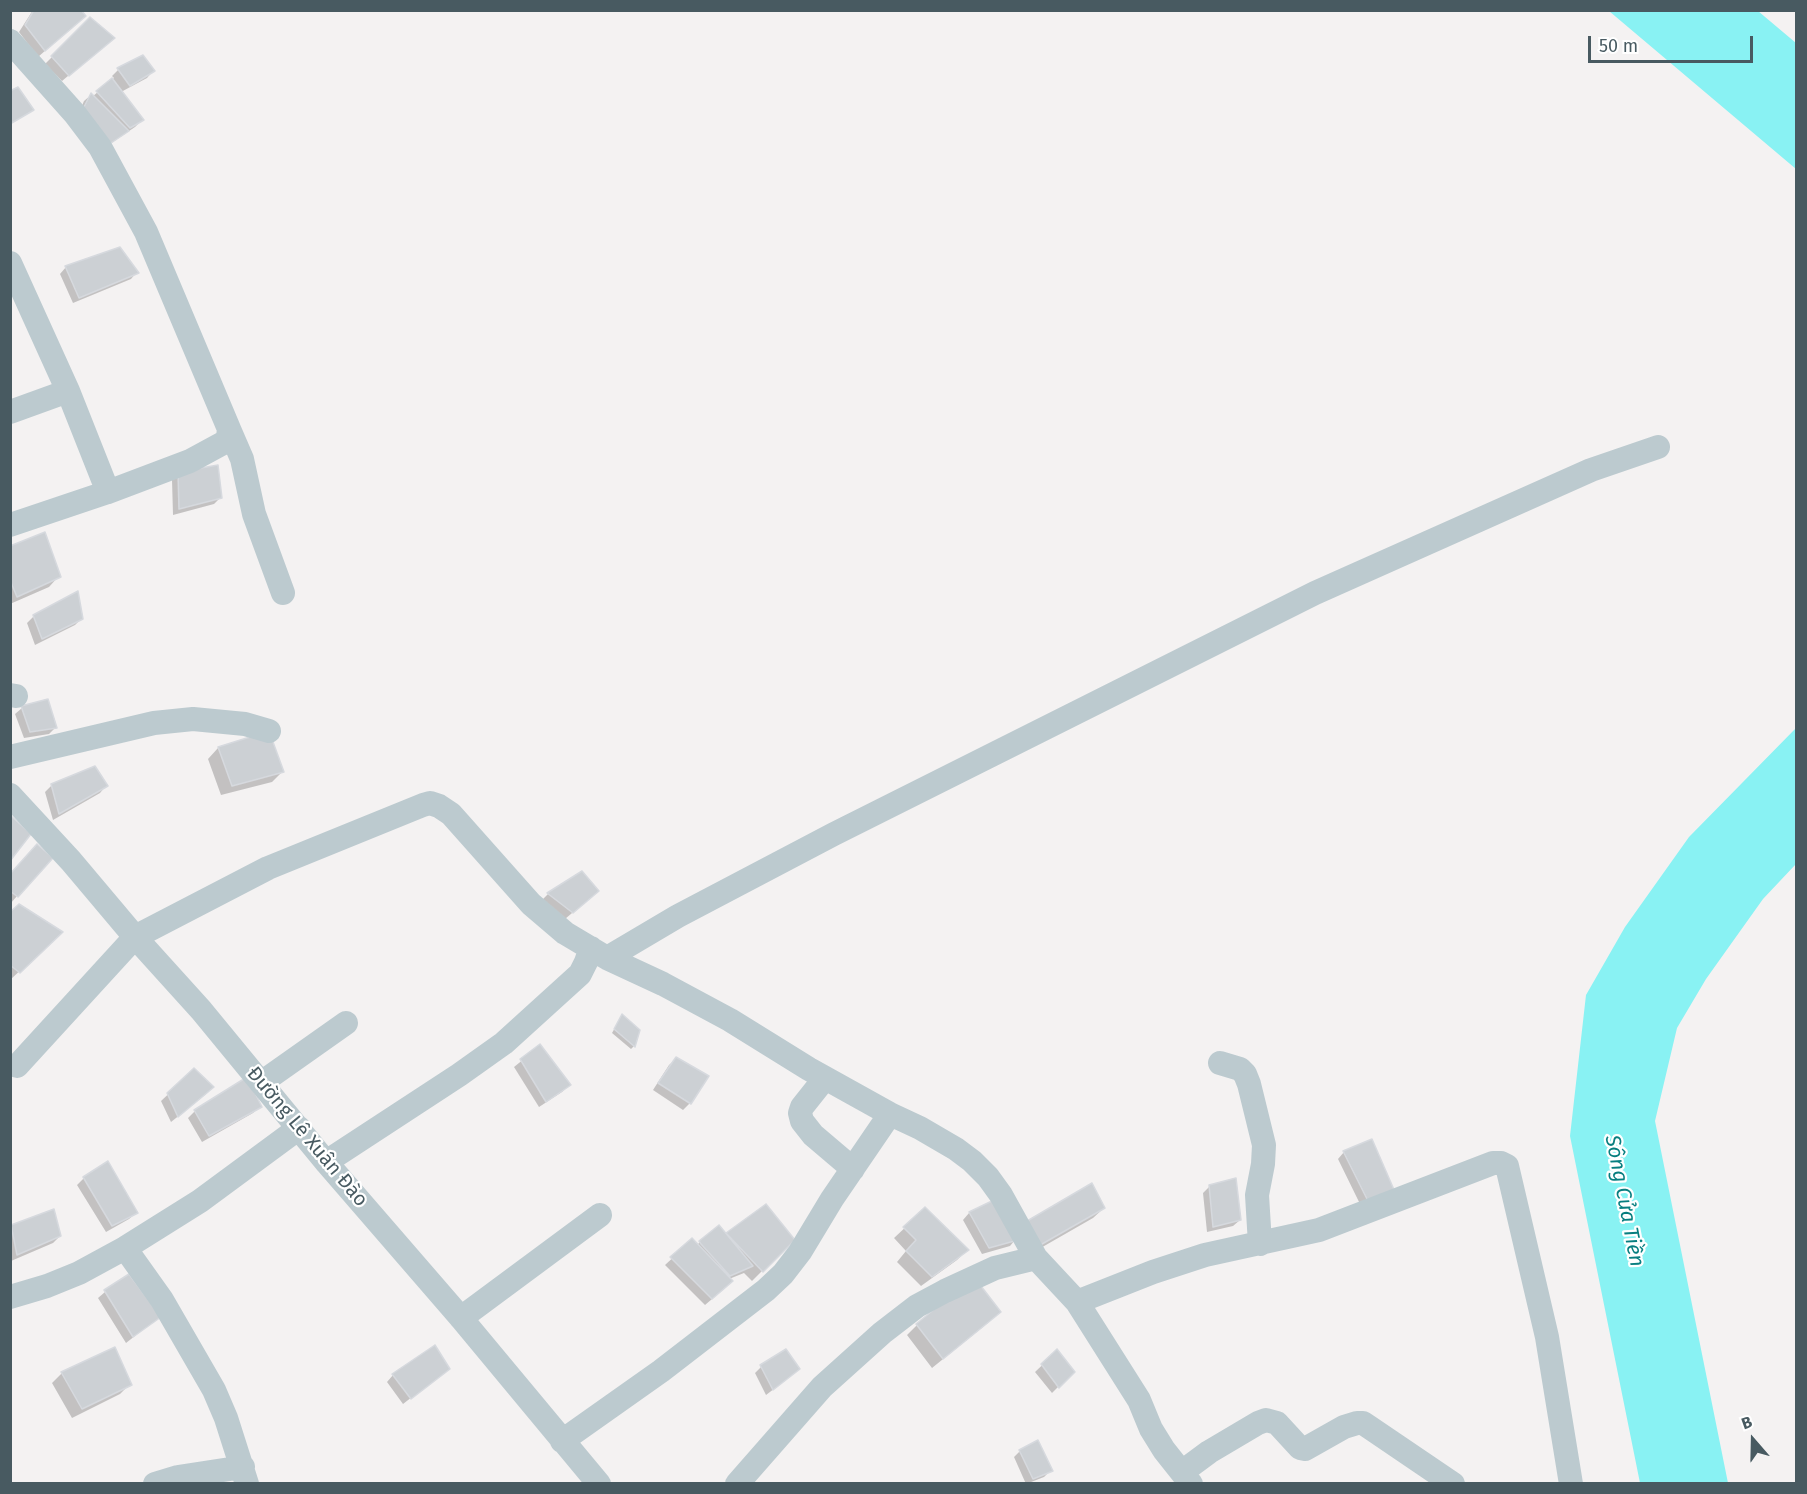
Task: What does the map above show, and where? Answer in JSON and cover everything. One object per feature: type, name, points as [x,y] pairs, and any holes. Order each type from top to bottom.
[{"type":"street","points":[[10,41],[75,114],[100,147],[146,232],[242,459],[254,514],[283,593]]},
{"type":"street","points":[[10,263],[68,391],[108,492]]},
{"type":"street","points":[[10,412],[68,391]]},
{"type":"street","points":[[10,525],[190,461],[225,442],[229,429]]},
{"type":"street","points":[[326,1162],[504,1043],[580,974],[586,962],[599,953],[688,911],[834,834],[1315,593],[1591,470],[1658,447]]},
{"type":"street","points":[[10,757],[154,723],[183,720],[221,720],[245,723],[269,731]]},
{"type":"street","name":"Đường Lê Xuân Đào","points":[[10,795],[201,1010],[326,1162],[461,1318],[599,1484]]},
{"type":"street","points":[[17,1066],[135,937],[268,868],[430,803],[451,813],[531,904],[565,933],[720,1015],[825,1078],[920,1128],[972,1161],[1001,1195],[1036,1258],[1077,1302],[1139,1400],[1151,1429],[1186,1478],[1209,1452],[1266,1420],[1277,1424],[1300,1448],[1305,1449],[1344,1427],[1362,1423],[1453,1484]]},
{"type":"street","points":[[261,1083],[346,1023]]},
{"type":"street","points":[[1220,1063],[1245,1074],[1250,1084],[1264,1146],[1257,1195],[1260,1244]]},
{"type":"street","points":[[825,1078],[802,1107],[800,1113],[802,1121],[813,1135],[853,1170]]},
{"type":"street","points":[[562,1441],[661,1371],[766,1290],[783,1274],[800,1252],[815,1225],[890,1114]]},
{"type":"street","points":[[10,1298],[79,1273],[125,1248],[200,1201],[299,1128]]},
{"type":"street","points":[[1077,1302],[1153,1272],[1205,1255],[1319,1230],[1493,1163],[1501,1163],[1507,1166],[1547,1337],[1571,1484]]},
{"type":"street","points":[[461,1318],[600,1215]]},
{"type":"street","points":[[125,1248],[162,1300],[214,1389],[245,1475],[178,1477],[155,1484]]},
{"type":"street","points":[[736,1484],[822,1387],[882,1333],[917,1306],[995,1268],[1036,1258]]},
{"type":"water","points":[[1609,11],[1758,11],[1796,43],[1796,169]]},
{"type":"water","name":"Sông Cửa Tiền","points":[[1796,728],[1796,864],[1763,899],[1706,979],[1677,1028],[1655,1121],[1728,1483],[1640,1483],[1570,1136],[1586,995],[1625,927],[1689,837]]},
{"type":"building","points":[[34,10],[81,10],[86,16],[45,51],[25,25]]},
{"type":"building","points":[[90,17],[115,38],[69,76],[51,56]]},
{"type":"building","points":[[143,55],[155,71],[130,86],[117,68]]},
{"type":"building","points":[[112,78],[144,120],[130,128],[96,91]]},
{"type":"building","points":[[18,87],[34,110],[10,124],[10,91]]},
{"type":"building","points":[[91,93],[129,131],[111,143],[83,109]]},
{"type":"building","points":[[120,247],[139,273],[79,298],[65,266]]},
{"type":"building","points":[[218,465],[222,498],[179,509],[178,472]]},
{"type":"building","points":[[45,532],[61,577],[17,597],[10,580],[10,546]]},
{"type":"building","points":[[78,591],[83,619],[42,639],[33,615]]},
{"type":"building","points":[[48,699],[57,728],[30,732],[21,706]]},
{"type":"building","points":[[269,731],[284,772],[232,786],[218,747]]},
{"type":"building","points":[[95,766],[108,786],[59,814],[51,784]]},
{"type":"building","points":[[10,815],[31,834],[10,861]]},
{"type":"building","points":[[37,844],[53,858],[18,897],[10,891],[10,874]]},
{"type":"building","points":[[582,871],[599,891],[573,913],[547,893]]},
{"type":"building","points":[[19,904],[63,932],[20,973],[10,965],[10,912]]},
{"type":"building","points":[[622,1014],[640,1030],[635,1047],[614,1029]]},
{"type":"building","points":[[540,1044],[571,1085],[546,1102],[520,1059]]},
{"type":"building","points":[[676,1057],[709,1076],[691,1104],[658,1083]]},
{"type":"building","points":[[194,1068],[214,1087],[178,1117],[167,1093]]},
{"type":"building","points":[[247,1077],[262,1107],[209,1136],[194,1110]]},
{"type":"building","points":[[1372,1139],[1395,1192],[1368,1201],[1343,1151]]},
{"type":"building","points":[[108,1161],[138,1213],[112,1226],[83,1177]]},
{"type":"building","points":[[1236,1178],[1241,1220],[1213,1227],[1209,1185]]},
{"type":"building","points":[[1092,1183],[1105,1208],[1035,1248],[1022,1224]]},
{"type":"building","points":[[994,1200],[1018,1240],[989,1248],[969,1212]]},
{"type":"building","points":[[766,1204],[795,1240],[763,1272],[726,1233]]},
{"type":"building","points":[[925,1207],[969,1250],[932,1277],[906,1251],[916,1240],[903,1227]]},
{"type":"building","points":[[54,1209],[61,1236],[17,1255],[11,1225]]},
{"type":"building","points":[[719,1225],[753,1266],[730,1276],[701,1244],[699,1241]]},
{"type":"building","points":[[692,1238],[733,1281],[712,1299],[670,1257]]},
{"type":"building","points":[[129,1274],[161,1317],[133,1337],[104,1290]]},
{"type":"building","points":[[974,1277],[1001,1312],[943,1359],[916,1324]]},
{"type":"building","points":[[435,1345],[450,1369],[411,1399],[392,1374]]},
{"type":"building","points":[[115,1347],[132,1385],[82,1409],[61,1372]]},
{"type":"building","points":[[786,1349],[800,1369],[773,1390],[760,1365]]},
{"type":"building","points":[[1057,1349],[1075,1372],[1059,1388],[1041,1364]]},
{"type":"building","points":[[1038,1440],[1053,1471],[1033,1479],[1019,1450]]}]
